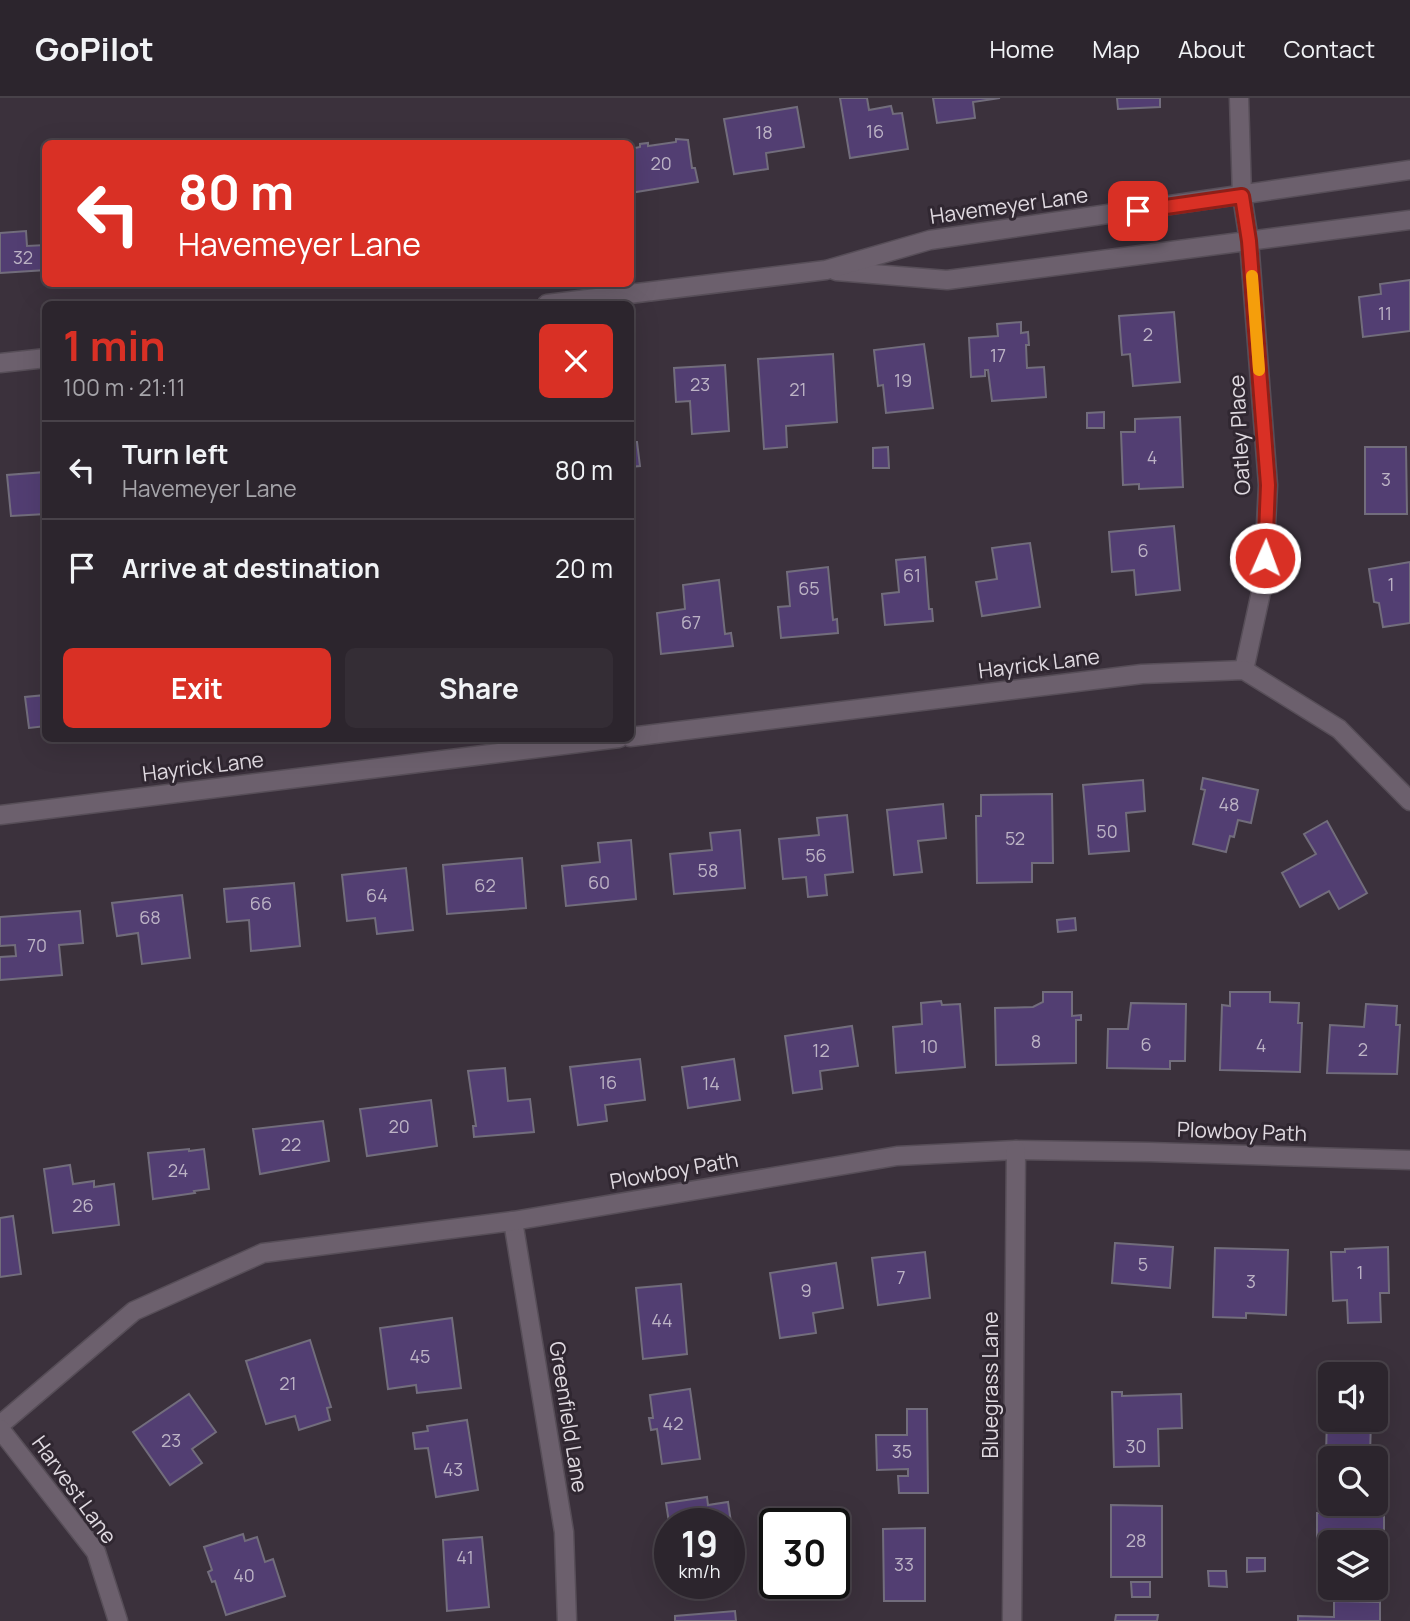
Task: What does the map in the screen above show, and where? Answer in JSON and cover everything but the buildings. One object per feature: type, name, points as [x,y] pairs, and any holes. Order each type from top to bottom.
[{"type":"street","name":"Oatley Place","points":[[1239,98],[1242,196],[1249,241],[1268,485],[1264,583],[1244,670]]},
{"type":"street","name":"Havemeyer Lane","points":[[572,301],[826,271],[930,240],[1410,170]]},
{"type":"street","name":"Havemeyer Lane","points":[[826,271],[947,280],[1410,220]]},
{"type":"street","points":[[0,362],[42,358]]},
{"type":"street","name":"Hayrick Lane","points":[[634,737],[1142,674],[1244,670]]},
{"type":"street","points":[[1244,670],[1339,729],[1410,801]]},
{"type":"street","name":"Hayrick Lane","points":[[0,815],[587,742]]},
{"type":"street","name":"Plowboy Path","points":[[0,1427],[134,1311],[263,1253],[513,1221],[897,1157],[1016,1150],[1410,1160]]},
{"type":"street","name":"Bluegrass Lane","points":[[1012,1621],[1016,1150]]},
{"type":"street","name":"Greenfield Lane","points":[[513,1221],[564,1532],[567,1621]]},
{"type":"street","name":"Harvest Lane","points":[[0,1427],[96,1552],[118,1621]]},
{"type":"slow traffic","points":[[1252,276],[1259,370]]},
{"type":"route","points":[[1138,211],[1242,196],[1249,241],[1268,485],[1265,558]]}]
